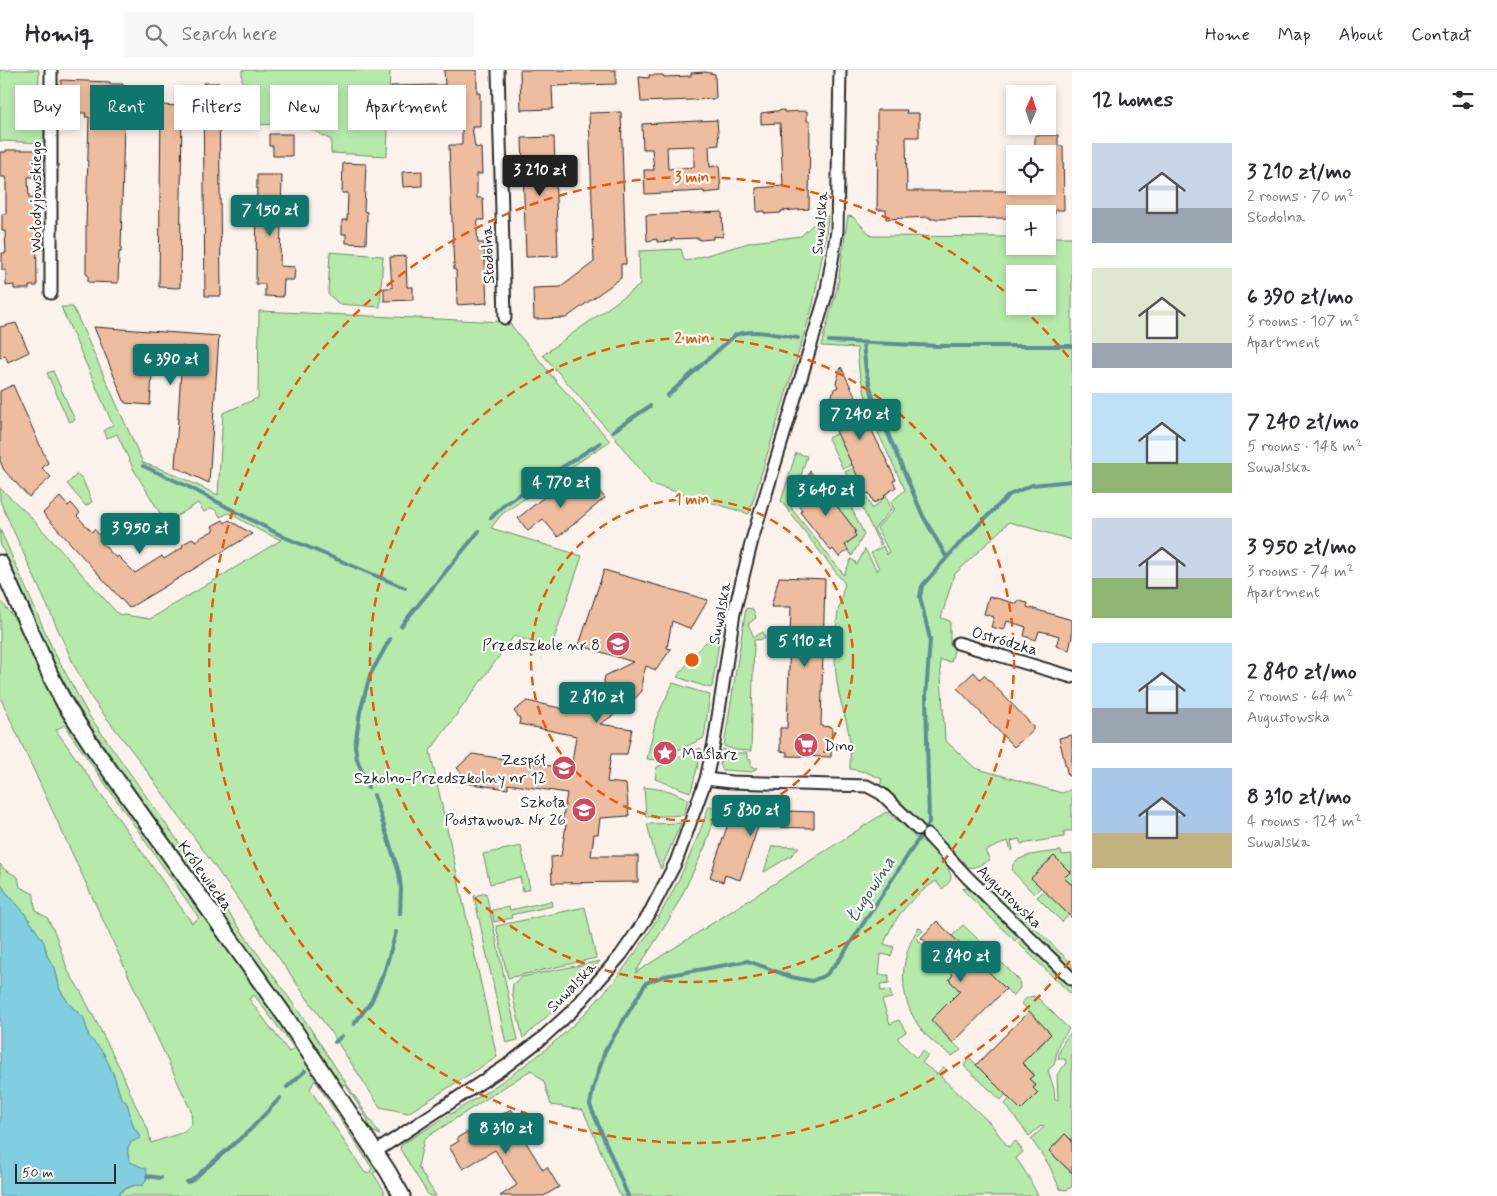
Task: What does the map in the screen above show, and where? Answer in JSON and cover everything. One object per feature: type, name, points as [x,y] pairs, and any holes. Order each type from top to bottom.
[{"type":"street","name":"Wołodyjowskiego","points":[[51,70],[51,293]]},
{"type":"street","name":"Stodolna","points":[[498,70],[505,318]]},
{"type":"street","name":"Suwalska","points":[[375,1152],[506,1066],[540,1040],[572,1011],[621,955],[648,916],[683,844],[706,779],[714,743],[734,613],[750,550],[826,295],[837,231],[840,70]]},
{"type":"street","name":"Królewiecka","points":[[0,563],[52,679],[70,712],[285,1016],[402,1196]]},
{"type":"street","name":"Ostródzka","points":[[958,643],[1072,677]]},
{"type":"street","name":"Augustowska","points":[[706,779],[731,782],[867,786],[882,794],[1072,979]]},
{"type":"green space","points":[[0,70],[39,70],[39,85],[15,85],[15,130],[44,130],[44,143],[0,141]]},
{"type":"green space","points":[[242,70],[390,70],[389,85],[348,85],[348,130],[388,130],[387,156],[331,153],[331,140],[313,130],[338,130],[338,85],[270,85],[270,125],[260,124],[260,85],[242,85]]},
{"type":"green space","points":[[822,216],[828,216],[813,305],[749,514],[651,484],[615,438],[543,355],[640,285],[639,251],[681,249],[686,261],[752,242],[801,236]]},
{"type":"green space","points":[[848,216],[853,217],[872,236],[1006,237],[1006,255],[1056,255],[1056,237],[1072,237],[1072,540],[1009,522],[954,575],[941,618],[950,621],[950,645],[955,647],[951,662],[940,660],[945,740],[975,768],[1062,793],[1072,789],[1072,831],[1064,831],[1064,837],[1021,844],[1019,839],[1011,841],[1013,850],[1011,851],[1008,841],[985,851],[990,860],[973,867],[966,866],[934,833],[918,823],[893,796],[880,786],[882,779],[866,772],[850,769],[850,739],[839,694],[835,667],[836,624],[845,584],[781,501],[796,453],[807,456],[791,508],[844,575],[851,559],[857,565],[865,549],[877,571],[879,568],[871,553],[883,546],[887,555],[889,552],[877,528],[895,509],[891,502],[905,490],[872,420],[859,371],[857,348],[821,346],[837,289]]},
{"type":"green space","points":[[330,252],[383,256],[380,307],[339,304],[328,294]]},
{"type":"green space","points":[[61,307],[73,307],[143,463],[167,471],[218,495],[223,413],[258,398],[259,311],[505,322],[511,325],[556,381],[610,441],[502,514],[491,528],[582,556],[551,648],[514,636],[430,751],[497,1057],[408,1113],[380,1107],[334,1037],[235,895],[139,760],[92,699],[74,665],[0,501],[0,488],[27,513],[118,614],[150,619],[281,540],[229,513],[220,517],[217,511],[212,508],[204,512],[198,503],[166,523],[134,470],[117,434],[107,438],[104,430],[113,425]]},
{"type":"green space","points":[[53,371],[75,420],[69,422],[47,373]]},
{"type":"green space","points":[[840,432],[852,465],[843,469],[828,438]]},
{"type":"green space","points":[[857,467],[857,474],[872,509],[886,494],[891,510],[874,529],[882,544],[880,545],[845,472]]},
{"type":"green space","points":[[77,474],[82,478],[92,502],[86,506],[67,484]]},
{"type":"green space","points":[[845,495],[864,534],[852,556],[845,545],[856,536],[854,533],[856,531],[846,518],[837,512],[840,509],[833,501]]},
{"type":"green space","points":[[0,529],[53,650],[88,714],[306,1022],[380,1135],[372,1131],[367,1124],[368,1120],[345,1084],[342,1085],[83,716],[58,672],[0,543]]},
{"type":"green space","points":[[0,600],[21,627],[85,748],[298,1048],[377,1171],[373,1173],[385,1192],[383,1193],[384,1196],[117,1196],[127,1189],[146,1181],[147,1175],[140,1167],[130,1162],[128,1153],[130,1144],[141,1137],[133,1126],[127,1103],[121,1098],[103,1052],[89,1037],[84,1018],[70,1005],[60,990],[55,968],[47,956],[41,938],[23,911],[0,883],[0,864],[4,869],[18,877],[20,887],[34,894],[34,903],[37,911],[47,917],[55,933],[68,971],[81,992],[121,1070],[148,1129],[151,1143],[184,1132],[192,1123],[191,1111],[0,697]],"holes":[[[64,725],[199,918],[192,923],[56,730]],[[254,995],[294,1048],[289,1052],[249,999]],[[315,1080],[372,1168],[370,1172],[365,1173],[310,1089]]]},
{"type":"green space","points":[[746,608],[753,609],[756,618],[748,624],[754,637],[763,632],[765,639],[754,640],[751,751],[735,750],[724,746]]},
{"type":"green space","points":[[718,630],[721,630],[712,687],[710,688],[677,677],[698,650]]},
{"type":"green space","points":[[673,683],[710,695],[704,738],[657,760],[647,759],[656,719]]},
{"type":"green space","points":[[700,748],[702,750],[690,792],[655,779],[657,767]]},
{"type":"green space","points":[[723,749],[735,753],[747,753],[747,759],[751,760],[751,767],[757,768],[752,772],[723,770],[720,765]]},
{"type":"green space","points":[[644,787],[670,791],[688,799],[684,815],[646,817]]},
{"type":"green space","points":[[709,806],[718,808],[705,847],[670,918],[635,973],[886,812],[915,832],[913,836],[926,843],[950,866],[948,869],[951,878],[942,889],[936,881],[919,894],[905,908],[888,934],[884,944],[894,947],[891,956],[881,954],[879,975],[889,975],[889,983],[880,984],[881,991],[890,990],[892,998],[882,1000],[890,1024],[899,1020],[906,1032],[897,1038],[916,1058],[923,1051],[928,1055],[922,1063],[937,1074],[943,1067],[947,1070],[941,1077],[991,1124],[1008,1147],[1016,1141],[1023,1152],[1016,1158],[1038,1196],[620,1196],[583,1110],[551,1105],[544,1082],[531,1070],[424,1139],[418,1167],[436,1196],[429,1196],[400,1149],[401,1145],[513,1074],[559,1038],[588,1010],[615,980],[660,915],[679,880]]},
{"type":"green space","points":[[681,823],[661,869],[655,855],[647,824]]},
{"type":"green space","points":[[521,846],[530,889],[523,891],[520,877],[490,884],[483,854]]},
{"type":"green space","points":[[772,846],[799,847],[791,856],[764,872]]},
{"type":"green space","points":[[1061,851],[1062,855],[1072,854],[1072,885],[1064,878],[1070,872],[1054,856],[1031,878],[1041,887],[1034,894],[1013,872],[1014,863],[1020,859]]},
{"type":"green space","points":[[983,878],[1031,925],[1028,928],[985,886]]},
{"type":"green space","points":[[967,888],[1019,937],[1015,941],[962,889]]},
{"type":"green space","points":[[1046,889],[1069,915],[1062,922],[1037,897]]},
{"type":"green space","points":[[486,893],[518,1040],[506,1043],[474,896]]},
{"type":"green space","points":[[551,901],[552,906],[511,915],[512,918],[494,922],[492,910],[509,907],[510,910]]},
{"type":"green space","points":[[585,907],[596,958],[508,978],[496,926]]},
{"type":"green space","points":[[963,925],[983,944],[968,959],[969,953],[952,936]]},
{"type":"green space","points":[[919,927],[923,931],[916,938],[953,975],[949,980],[956,987],[973,989],[953,1010],[947,1004],[931,1020],[961,1050],[952,1056],[931,1040],[918,1025],[906,998],[904,969],[906,955]]},
{"type":"green space","points":[[1034,927],[1072,964],[1072,971],[1031,931]]},
{"type":"green space","points":[[1022,940],[1072,989],[1072,995],[1018,943]]},
{"type":"green space","points":[[987,948],[1019,980],[1020,988],[1013,996],[976,959]]},
{"type":"green space","points":[[600,961],[563,1001],[523,1038],[512,993],[513,984],[521,977]]},
{"type":"green space","points":[[1033,996],[1039,999],[1069,1029],[1059,1043],[1054,1065],[1048,1070],[1054,1089],[1055,1100],[1058,1100],[1057,1075],[1066,1063],[1065,1059],[1058,1059],[1061,1047],[1072,1032],[1072,1140],[1065,1134],[1049,1151],[1072,1173],[1072,1187],[1066,1190],[1060,1189],[1049,1165],[1031,1139],[1044,1127],[1041,1126],[1029,1136],[1005,1104],[1010,1098],[1036,1086],[1029,1079],[1034,1074],[1024,1065],[1017,1072],[1030,1044],[1036,1050],[1051,1034],[1021,1003]]},
{"type":"green space","points":[[969,1057],[1006,1094],[1001,1100],[964,1066]]},
{"type":"water","points":[[0,883],[23,911],[44,942],[47,956],[55,968],[60,990],[70,1005],[84,1018],[89,1037],[103,1052],[121,1098],[127,1103],[133,1126],[141,1138],[133,1141],[128,1146],[128,1153],[130,1162],[146,1169],[147,1178],[142,1186],[128,1187],[117,1196],[0,1196]]},
{"type":"building","points":[[444,70],[477,70],[477,93],[480,93],[480,127],[472,127],[475,147],[481,148],[482,174],[477,174],[477,198],[483,198],[484,220],[478,220],[477,232],[478,243],[484,243],[487,303],[457,305],[449,145],[462,145],[462,130],[466,130],[466,85],[445,85]]},
{"type":"building","points":[[520,70],[616,70],[616,84],[552,86],[553,109],[521,110]]},
{"type":"building","points":[[705,72],[715,74],[716,99],[641,102],[639,77],[649,78],[649,75],[663,75],[664,77],[691,76],[691,73]]},
{"type":"building","points":[[61,80],[123,84],[90,85],[90,130],[124,130],[121,252],[119,252],[118,283],[88,282],[88,275],[86,274],[86,226],[89,117],[85,117],[86,113],[80,113],[80,85],[61,85]]},
{"type":"building","points":[[203,83],[219,83],[219,85],[203,85]]},
{"type":"building","points":[[164,105],[174,106],[174,130],[182,130],[180,288],[159,287],[161,130],[164,130]]},
{"type":"building","points":[[784,110],[784,112],[807,111],[807,121],[810,121],[809,209],[765,214],[765,211],[757,212],[756,188],[783,186],[780,123],[761,124],[761,113]]},
{"type":"building","points":[[877,110],[907,110],[906,113],[919,113],[919,137],[906,137],[907,191],[1006,191],[1006,195],[1056,195],[1056,145],[1035,145],[1035,135],[1058,135],[1058,146],[1063,146],[1064,210],[1056,210],[1056,205],[1006,205],[1006,218],[930,219],[930,217],[886,219],[886,210],[877,210]]},
{"type":"building","points":[[621,112],[626,264],[621,264],[621,278],[566,318],[534,319],[533,288],[561,287],[594,262],[589,113]]},
{"type":"building","points":[[717,120],[719,145],[709,146],[710,167],[719,165],[721,191],[645,194],[644,170],[654,170],[652,149],[643,149],[642,124]],"holes":[[[694,146],[694,167],[668,169],[667,147]]]},
{"type":"building","points":[[203,130],[219,130],[221,296],[205,296]]},
{"type":"building","points":[[269,134],[292,134],[292,156],[273,156],[273,146],[269,146]]},
{"type":"building","points":[[554,137],[558,256],[526,257],[522,138]]},
{"type":"building","points":[[6,150],[36,150],[36,177],[28,177],[29,198],[36,198],[37,286],[29,286],[29,289],[14,289],[14,285],[6,286],[6,270],[2,270],[2,253],[6,253],[5,231],[2,231],[2,214],[6,214],[6,181],[5,177],[0,177],[0,152],[6,152]]},
{"type":"building","points":[[343,163],[366,164],[364,211],[367,212],[366,244],[346,243],[346,234],[342,234],[342,220],[347,220],[348,193],[342,193]]},
{"type":"building","points":[[422,171],[422,186],[403,187],[402,172]]},
{"type":"building","points":[[257,175],[282,175],[280,266],[295,267],[294,280],[284,280],[283,297],[265,296],[265,284],[256,284]]},
{"type":"building","points":[[722,212],[723,237],[713,236],[713,239],[699,240],[699,238],[671,239],[672,241],[657,242],[657,239],[647,241],[646,215]]},
{"type":"building","points":[[406,256],[407,287],[413,287],[413,300],[384,301],[384,288],[392,288],[390,257]]},
{"type":"building","points":[[16,323],[29,352],[8,362],[5,355],[0,358],[0,327]]},
{"type":"building","points":[[94,327],[219,336],[209,483],[175,467],[181,370],[183,370],[185,347],[154,344],[150,405],[125,403]]},
{"type":"building","points":[[841,367],[896,480],[893,481],[896,487],[884,495],[885,497],[874,503],[869,493],[866,494],[828,414],[831,413],[826,403],[830,402],[834,389],[838,387],[836,383]]},
{"type":"building","points":[[13,385],[48,463],[42,468],[51,477],[29,497],[4,470],[0,461],[0,391]]},
{"type":"building","points":[[810,471],[856,531],[854,533],[856,536],[845,545],[848,550],[839,557],[833,549],[831,551],[800,512],[802,510],[796,502],[806,497],[801,490],[805,486]]},
{"type":"building","points":[[564,481],[579,499],[595,486],[605,498],[558,537],[543,519],[528,531],[518,518]]},
{"type":"building","points":[[60,497],[68,506],[71,503],[80,513],[77,516],[92,532],[94,529],[103,539],[101,542],[116,558],[118,556],[135,573],[162,556],[164,559],[193,538],[195,541],[214,530],[212,526],[223,520],[225,523],[229,520],[252,534],[129,608],[43,513]]},
{"type":"building","points":[[604,570],[708,600],[691,629],[672,621],[667,648],[671,649],[656,670],[646,666],[642,680],[642,691],[628,706],[600,724],[632,729],[627,754],[611,754],[607,782],[626,784],[629,816],[600,818],[598,834],[594,834],[591,856],[638,856],[638,882],[552,883],[551,857],[561,856],[566,825],[562,824],[567,793],[508,784],[508,789],[464,783],[465,777],[457,768],[472,754],[571,769],[576,736],[519,724],[520,719],[514,711],[527,701],[579,712],[581,698],[606,702],[605,676],[633,662],[579,645]]},
{"type":"building","points":[[779,577],[825,579],[821,726],[832,727],[831,757],[787,756],[787,752],[780,751],[780,728],[787,728],[791,607],[771,607]]},
{"type":"building","points":[[989,596],[1017,604],[1018,600],[1028,603],[1027,607],[1072,620],[1072,637],[1069,650],[1056,646],[1059,636],[1049,633],[1039,631],[1036,640],[1024,636],[1026,627],[1007,621],[1004,630],[991,627],[994,617],[984,614]]},
{"type":"building","points":[[974,672],[980,679],[984,675],[1033,726],[1033,730],[1014,747],[957,688]]},
{"type":"building","points":[[1072,735],[1072,775],[1068,776],[1059,738]]},
{"type":"building","points":[[733,809],[814,812],[814,828],[758,827],[740,880],[725,875],[723,882],[710,877]]},
{"type":"building","points":[[1054,856],[1070,872],[1064,878],[1072,885],[1072,918],[1031,878]]},
{"type":"building","points":[[937,921],[1006,989],[953,1043],[931,1020],[960,991],[949,980],[953,975],[923,945],[926,942],[921,938]]},
{"type":"building","points":[[1029,1011],[1051,1034],[1022,1063],[1034,1075],[1029,1079],[1036,1085],[1033,1088],[1038,1093],[1021,1110],[976,1065]]},
{"type":"building","points":[[511,1109],[523,1129],[519,1131],[543,1170],[547,1167],[559,1187],[544,1196],[500,1196],[517,1185],[495,1150],[463,1169],[449,1147],[459,1141],[457,1138],[467,1132],[468,1135],[487,1124],[485,1121],[495,1115],[497,1118]]},
{"type":"building","points":[[1065,1134],[1072,1141],[1072,1173],[1049,1151]]},
{"type":"waterway","points":[[667,396],[735,335],[758,332],[798,338]]},
{"type":"waterway","points":[[829,341],[938,346],[1072,346]]},
{"type":"waterway","points":[[863,343],[866,371],[874,401],[923,516],[947,558]]},
{"type":"waterway","points":[[613,431],[650,406]]},
{"type":"waterway","points":[[491,518],[505,504],[600,443]]},
{"type":"waterway","points":[[143,466],[187,486],[284,537],[405,588]]},
{"type":"waterway","name":"Ługowina","points":[[628,1196],[590,1105],[605,1051],[646,983],[664,976],[748,961],[791,977],[812,981],[826,975],[840,959],[929,823],[926,696],[930,639],[920,597],[922,586],[959,544],[1009,495],[1032,485],[1072,481]]},
{"type":"waterway","points":[[401,626],[479,531]]},
{"type":"waterway","points":[[368,788],[357,759],[355,746],[360,712],[370,675],[390,639]]},
{"type":"waterway","points":[[374,795],[399,873],[401,889],[400,914]]},
{"type":"waterway","points":[[354,1024],[371,1002],[385,970],[396,932]]},
{"type":"waterway","points":[[335,1042],[342,1036]]},
{"type":"waterway","points":[[287,1087],[305,1071]]},
{"type":"waterway","points":[[187,1182],[191,1181],[250,1130],[280,1098]]},
{"type":"waterway","points":[[147,1176],[161,1178]]},
{"type":"place","name":"Przedszkole nr 8","points":[[618,644]]},
{"type":"place","name":"Dino","points":[[806,745]]},
{"type":"place","name":"Maślarz","points":[[665,753]]},
{"type":"place","name":"Zespół Szkolno-Przedszkolny nr 12","points":[[564,768]]},
{"type":"place","name":"Szkoła Podstawowa Nr 26","points":[[584,810]]}]
